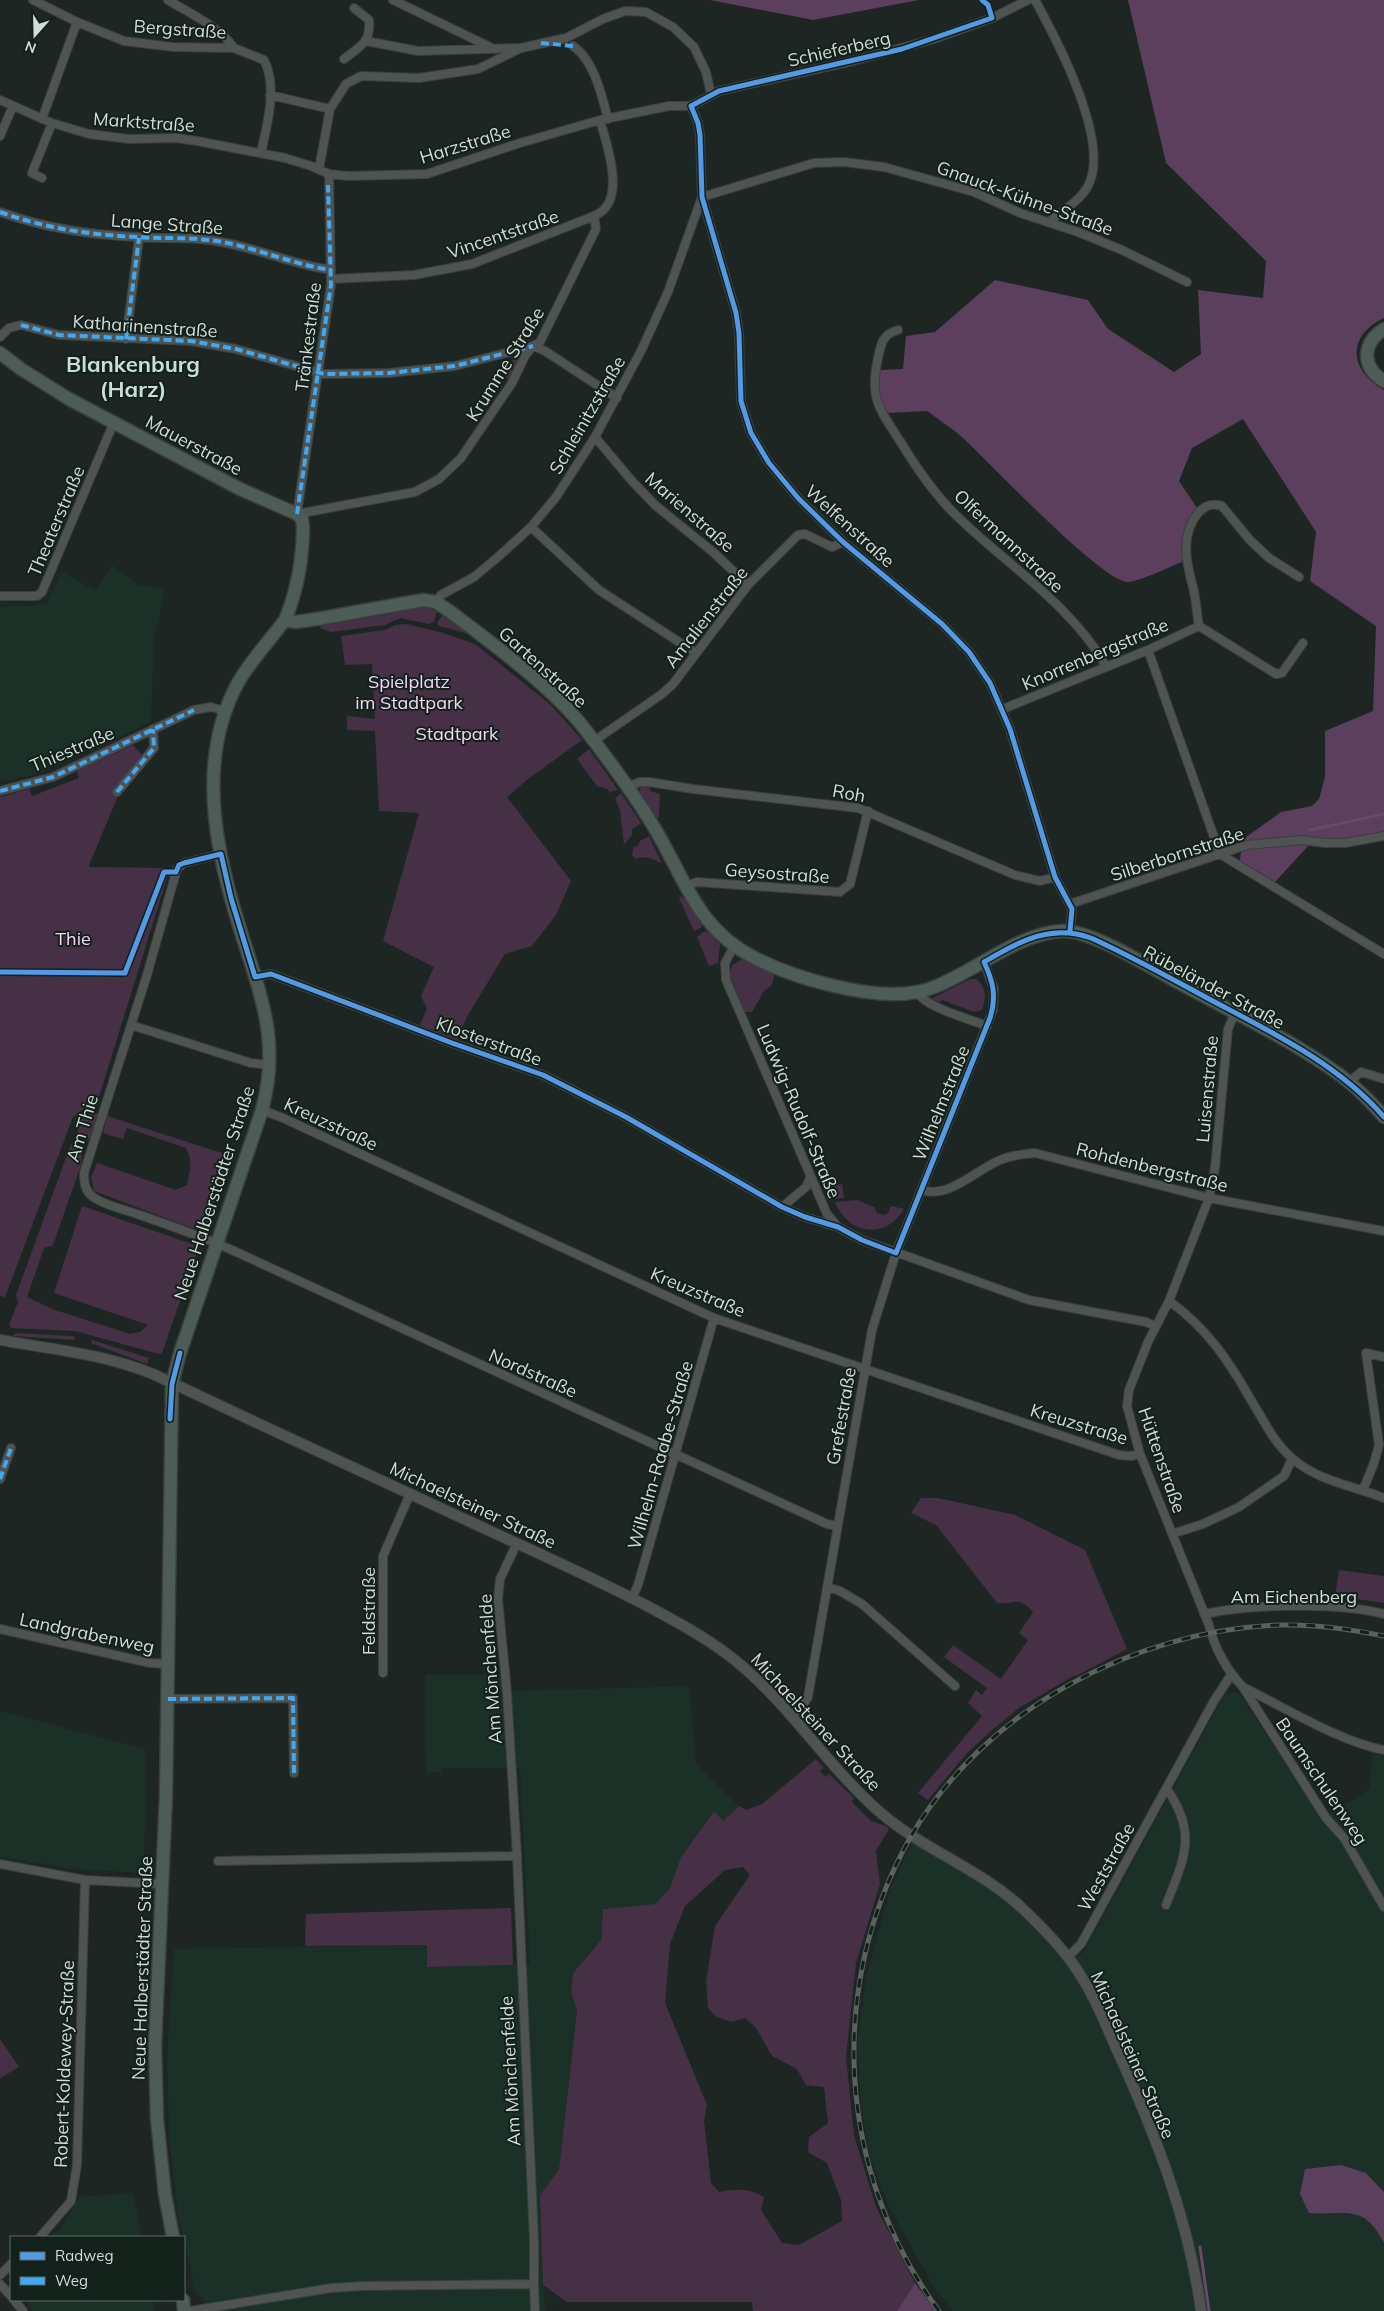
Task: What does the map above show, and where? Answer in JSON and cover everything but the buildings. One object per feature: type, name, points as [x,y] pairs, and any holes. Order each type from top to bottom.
[{"type":"main road","points":[[1384,329],[1371,341],[1366,354],[1370,367],[1384,381]]},
{"type":"main road","name":"Mauerstraße","points":[[0,353],[55,391],[240,489],[298,514]]},
{"type":"main road","name":"Neue Halberstädter Straße","points":[[173,2236],[164,2179],[156,2086],[156,2006],[168,1699],[172,1384],[180,1353],[262,1110],[270,1065],[270,1034],[231,898],[221,854],[214,807],[214,776],[219,737],[225,711],[244,673],[285,620],[295,587],[302,545],[303,526],[298,514]]},
{"type":"main road","points":[[285,620],[296,622],[317,619],[416,601],[436,602]]},
{"type":"main road","name":"Gartenstraße","points":[[436,602],[469,625],[569,710],[594,741],[656,830],[685,886],[710,924],[734,946],[775,967],[827,984],[889,994],[917,992],[938,986],[1029,939],[1053,932],[1070,932]]},
{"type":"main road","name":"Rübeländer Straße","points":[[1070,932],[1113,948],[1319,1061],[1349,1082],[1384,1117]]},
{"type":"street","name":"Bergstraße","points":[[33,0],[106,34],[141,44],[234,48],[264,60],[271,77],[261,153]]},
{"type":"street","points":[[168,0],[200,19],[229,41],[234,48]]},
{"type":"street","points":[[393,0],[490,47]]},
{"type":"street","name":"Schieferberg","points":[[691,106],[711,94],[926,42],[992,18],[1028,0]]},
{"type":"street","points":[[1035,0],[1067,60],[1086,120],[1094,154],[1092,177],[1083,193],[1049,222]]},
{"type":"street","points":[[344,60],[366,41],[370,33],[369,20],[354,8]]},
{"type":"street","points":[[329,174],[319,169],[330,109],[346,84],[361,76],[419,78],[478,69],[521,48],[566,38],[603,19],[624,11],[646,12],[673,27],[694,48],[708,78],[711,94]]},
{"type":"street","points":[[42,119],[77,22]]},
{"type":"street","points":[[366,41],[418,51],[490,47],[521,48]]},
{"type":"street","points":[[573,46],[579,50],[593,74],[604,120],[610,157],[612,181],[609,202],[606,209],[594,216]]},
{"type":"street","points":[[270,95],[330,109]]},
{"type":"street","name":"Marktstraße","points":[[0,100],[52,123],[98,136],[129,139],[176,138],[261,153],[319,169]]},
{"type":"street","points":[[0,136],[13,106]]},
{"type":"street","name":"Harzstraße","points":[[329,174],[348,176],[427,174],[520,143],[604,120],[669,106],[691,106]]},
{"type":"street","name":"Welfenstraße","points":[[691,106],[698,123],[700,135],[702,197],[736,313],[739,333],[741,400],[751,433],[783,482],[843,542],[942,624],[969,652],[990,684],[1003,709],[1055,878],[1072,909],[1070,932]]},
{"type":"street","points":[[42,178],[32,173],[52,123]]},
{"type":"street","name":"Gnauck-Kühne-Straße","points":[[702,197],[814,163],[844,162],[884,167],[974,192],[1020,213],[1122,250],[1187,282]]},
{"type":"street","name":"Tränkestraße","points":[[298,514],[331,279],[329,174]]},
{"type":"street","name":"Schleinitzstraße","points":[[436,602],[441,595],[474,577],[531,527],[556,497],[595,437],[642,350],[668,292],[702,197]]},
{"type":"street","name":"Lange Straße","points":[[0,212],[31,223],[78,232],[139,238],[207,239],[238,244],[306,265],[331,270]]},
{"type":"street","name":"Vincentstraße","points":[[331,279],[414,275],[464,266],[594,216]]},
{"type":"street","name":"Krumme Straße","points":[[298,514],[401,496],[415,492],[438,479],[471,445],[512,383],[525,356],[543,337],[596,229],[594,216]]},
{"type":"street","points":[[126,339],[139,238]]},
{"type":"street","name":"Katharinenstraße","points":[[0,337],[9,328],[21,325],[59,334],[191,342],[236,349],[318,374],[389,373],[455,366],[533,346]]},
{"type":"street","name":"Olfermannstraße","points":[[898,330],[885,336],[882,341],[874,375],[874,392],[880,409],[912,462],[958,518],[1046,594],[1096,650],[1106,666]]},
{"type":"street","points":[[533,346],[545,351],[617,398]]},
{"type":"street","name":"Theaterstraße","points":[[0,596],[37,596],[42,592],[114,422]]},
{"type":"street","name":"Marienstraße","points":[[595,437],[655,505],[713,552],[748,584]]},
{"type":"street","points":[[1299,577],[1269,558],[1249,539],[1222,506],[1209,505],[1200,511],[1190,525],[1186,546],[1186,563],[1194,592],[1199,626],[1276,674],[1282,673],[1303,643]]},
{"type":"street","points":[[531,527],[599,590],[696,653]]},
{"type":"street","name":"Amalienstraße","points":[[594,741],[662,694],[673,684],[748,584],[798,536],[805,534],[832,547],[843,542]]},
{"type":"street","name":"Knorrenbergstraße","points":[[1003,709],[1148,650],[1199,626]]},
{"type":"street","points":[[1148,650],[1220,854],[1384,954]]},
{"type":"street","name":"Thiestraße","points":[[0,791],[54,777],[194,710],[211,707],[225,711]]},
{"type":"street","points":[[118,792],[154,748],[153,729]]},
{"type":"street","name":"Roh","points":[[627,787],[638,782],[649,782],[693,789],[858,808],[1015,875],[1040,881],[1055,878]]},
{"type":"street","name":"Geysostraße","points":[[685,886],[697,882],[840,892],[850,884],[868,811]]},
{"type":"street","name":"Silberbornstraße","points":[[1070,904],[1247,845],[1280,841],[1344,843],[1384,836]]},
{"type":"street","name":"Am Thie","points":[[217,1243],[92,1197],[87,1191],[84,1173],[131,1025],[177,869],[184,863],[221,854]]},
{"type":"street","name":"Ludwig-Rudolf-Straße","points":[[734,946],[725,963],[726,980],[810,1178],[827,1214],[838,1227],[862,1240],[896,1253],[1029,1300],[1146,1322],[1155,1326]]},
{"type":"street","name":"Wilhelmstraße","points":[[896,1253],[993,1010],[994,989],[984,962]]},
{"type":"street","name":"Klosterstraße","points":[[255,977],[271,974],[443,1040],[543,1075],[626,1117],[782,1206],[805,1217],[838,1227]]},
{"type":"street","points":[[917,992],[923,1000],[932,1005],[987,1026]]},
{"type":"street","name":"Luisenstraße","points":[[1209,1198],[1215,1168],[1228,1029],[1234,1013]]},
{"type":"street","points":[[131,1025],[251,1063],[270,1065]]},
{"type":"street","points":[[1349,1082],[1361,1072],[1384,1079]]},
{"type":"street","name":"Kreuzstraße","points":[[262,1110],[283,1118],[714,1318],[1119,1455],[1131,1456],[1140,1454]]},
{"type":"street","name":"Rohdenbergstraße","points":[[922,1190],[932,1193],[942,1191],[998,1161],[1016,1154],[1035,1153],[1209,1198],[1384,1231]]},
{"type":"street","points":[[782,1206],[806,1188],[810,1178]]},
{"type":"street","name":"Hüttenstraße","points":[[1209,1198],[1169,1301],[1155,1326],[1129,1390],[1127,1406],[1140,1454],[1204,1614],[1213,1642],[1229,1667],[1231,1675]]},
{"type":"street","name":"Nordstraße","points":[[217,1243],[827,1524],[837,1526]]},
{"type":"street","name":"Grefestraße","points":[[791,1716],[803,1705],[808,1697],[872,1330],[896,1253]]},
{"type":"street","points":[[1169,1301],[1198,1324],[1215,1343],[1228,1361],[1275,1440],[1292,1459],[1320,1476],[1384,1498]]},
{"type":"street","name":"Wilhelm-Raabe-Straße","points":[[632,1598],[638,1586],[677,1455],[714,1318]]},
{"type":"street","name":"Michaelsteiner Straße","points":[[0,1340],[77,1352],[111,1359],[134,1367],[517,1543],[632,1598],[704,1638],[728,1655],[750,1673],[791,1716],[835,1768],[872,1804],[918,1841],[967,1869],[1006,1895],[1046,1932],[1068,1957],[1090,1990],[1130,2080],[1174,2192],[1196,2270],[1201,2311]]},
{"type":"street","points":[[1363,1490],[1379,1445],[1366,1353],[1384,1357]]},
{"type":"street","points":[[0,1479],[11,1448]]},
{"type":"street","points":[[1172,1534],[1203,1524],[1240,1507],[1284,1476],[1292,1459]]},
{"type":"street","name":"Feldstraße","points":[[382,1673],[383,1556],[410,1494]]},
{"type":"street","name":"Am Mönchenfelde","points":[[517,1543],[498,1590],[507,1693],[517,1856],[536,2311]]},
{"type":"street","points":[[827,1587],[840,1590],[862,1604],[955,1686]]},
{"type":"street","name":"Am Eichenberg","points":[[1204,1614],[1218,1611],[1285,1607],[1334,1607],[1384,1614]]},
{"type":"street","name":"Landgrabenweg","points":[[0,1629],[150,1664],[168,1664]]},
{"type":"street","name":"Baumschulenweg","points":[[1231,1675],[1243,1687],[1326,1818],[1344,1838],[1384,1907]]},
{"type":"street","name":"Weststraße","points":[[1068,1957],[1081,1944],[1218,1693],[1231,1675]]},
{"type":"street","points":[[1243,1687],[1348,1739],[1369,1748],[1384,1750]]},
{"type":"street","points":[[168,1699],[293,1698],[294,1773]]},
{"type":"street","points":[[1166,1905],[1185,1852],[1186,1828],[1181,1810],[1167,1789]]},
{"type":"street","points":[[218,1861],[517,1856]]},
{"type":"street","points":[[0,1864],[85,1880],[162,1884]]},
{"type":"street","name":"Robert-Koldewey-Straße","points":[[41,2236],[71,2201],[77,2165],[85,1880]]},
{"type":"street","points":[[0,2275],[10,2265]]},
{"type":"street","points":[[0,2284],[10,2295]]},
{"type":"street","points":[[190,2311],[347,2287],[534,2284]]},
{"type":"street","points":[[15,2301],[23,2311]]},
{"type":"shaded area","points":[[710,0],[919,0],[813,20]]},
{"type":"shaded area","points":[[1128,0],[1384,0],[1384,318],[1372,325],[1363,334],[1358,344],[1357,354],[1359,364],[1364,373],[1372,382],[1384,390],[1384,838],[1308,846],[1275,882],[1240,861],[1242,840],[1281,812],[1312,806],[1319,799],[1325,777],[1325,731],[1373,711],[1376,626],[1310,581],[1316,532],[1243,419],[1192,448],[1179,481],[1197,508],[1186,524],[1182,562],[1147,577],[1128,582],[1115,577],[1072,543],[950,427],[927,411],[886,413],[878,400],[880,370],[903,369],[906,336],[935,332],[995,280],[1088,300],[1108,329],[1174,372],[1201,354],[1198,290],[1263,298],[1266,261],[1166,163]]},
{"type":"shaded area","points":[[112,565],[138,585],[165,589],[154,640],[151,722],[34,775],[0,782],[0,607],[46,605],[62,572],[96,591]]},
{"type":"shaded area","points":[[425,1675],[497,1675],[502,1680],[504,1690],[516,1691],[689,1686],[696,1764],[739,1806],[723,1821],[714,1812],[681,1857],[670,1888],[655,1904],[603,1909],[601,1940],[573,1973],[571,1991],[577,2011],[559,2169],[540,2195],[545,2311],[207,2311],[204,2298],[196,2294],[185,2246],[185,2236],[183,2236],[178,2215],[169,2136],[167,2057],[174,1949],[427,1945],[427,1967],[530,1963],[520,1768],[442,1768],[441,1772],[426,1772]]},
{"type":"shaded area","points":[[1226,1692],[1239,1693],[1321,1818],[1370,1789],[1372,1753],[1384,1756],[1384,2192],[1366,2173],[1326,2214],[1356,2212],[1375,2226],[1384,2243],[1384,2311],[953,2311],[937,2292],[890,2209],[870,2157],[861,2107],[857,2044],[866,1979],[890,1890],[912,1843],[979,1882],[1007,1902],[1036,1928],[1062,1958],[1083,1953]]},
{"type":"shaded area","points":[[0,1711],[145,1749],[144,1868],[141,1873],[76,1869],[0,1857]]},
{"type":"shaded area","points":[[1341,2165],[1366,2173],[1384,2192],[1384,2243],[1369,2221],[1361,2216],[1343,2213],[1309,2213],[1300,2194],[1305,2169]]},
{"type":"shaded area","points":[[133,2193],[142,2236],[52,2236],[62,2227],[79,2197]]},
{"type":"shaded area","points":[[915,2283],[936,2311],[897,2311]]},
{"type":"shaded area","points":[[26,2301],[153,2301],[155,2311],[33,2311]]},
{"type":"green space","points":[[517,353],[518,363],[510,382],[500,367],[513,363],[511,354]]},
{"type":"green space","points":[[415,607],[437,611],[434,622],[429,624],[400,618],[385,625],[331,632],[320,628],[323,625],[384,615]]},
{"type":"green space","points":[[443,614],[467,630],[465,633],[439,626],[437,623]]},
{"type":"green space","name":"Stadtpark","points":[[406,624],[443,633],[475,644],[551,705],[582,740],[528,779],[507,797],[571,881],[556,915],[532,946],[505,954],[468,1015],[457,1039],[420,1025],[427,1009],[421,996],[434,967],[383,941],[419,813],[379,811],[375,731],[347,730],[347,716],[375,719],[372,664],[345,665],[341,636],[385,630],[396,625]]},
{"type":"green space","name":"Thie","points":[[133,745],[142,755],[115,789],[118,796],[89,865],[90,867],[170,868],[99,1097],[73,1117],[5,1297],[0,1296],[0,797],[29,789],[32,796],[79,778],[77,771]]},
{"type":"green space","points":[[589,749],[618,790],[609,792],[607,789],[597,786],[577,759]]},
{"type":"green space","points":[[641,787],[650,787],[650,791],[660,794],[659,817],[655,818],[639,793]]},
{"type":"green space","points":[[621,793],[641,823],[632,829],[632,835],[624,845],[620,810],[615,799]]},
{"type":"green space","points":[[649,836],[660,863],[645,857],[636,859],[632,856],[634,846],[637,847],[640,841]]},
{"type":"green space","points":[[681,896],[685,898],[702,924],[701,928],[694,931],[679,898]]},
{"type":"green space","points":[[705,931],[711,933],[720,944],[718,963],[709,966],[697,937]]},
{"type":"green space","points":[[741,960],[746,960],[772,971],[774,976],[772,985],[764,991],[752,1012],[745,1012],[730,976],[732,965]]},
{"type":"green space","points":[[970,979],[976,979],[984,989],[985,997],[982,1010],[974,1012],[942,1000],[940,1002],[931,999]]},
{"type":"green space","points":[[87,1110],[100,1114],[92,1137],[85,1142],[80,1141],[78,1129],[80,1121]]},
{"type":"green space","points":[[107,1116],[231,1156],[205,1229],[192,1228],[94,1191],[91,1177],[97,1163],[176,1190],[187,1185],[189,1175],[190,1162],[186,1148],[127,1128],[123,1139],[103,1133]]},
{"type":"green space","points":[[71,1144],[80,1151],[82,1161],[80,1168],[53,1245],[44,1248],[27,1297],[52,1309],[130,1334],[140,1332],[148,1325],[54,1293],[82,1206],[195,1245],[197,1252],[162,1353],[159,1354],[75,1331],[11,1328],[9,1325],[18,1302],[16,1295]]},
{"type":"green space","points":[[842,1184],[844,1198],[834,1199],[828,1186]]},
{"type":"green space","points":[[857,1200],[874,1207],[877,1213],[884,1215],[888,1213],[891,1206],[904,1209],[887,1226],[867,1230],[849,1221],[841,1213],[835,1202]]},
{"type":"green space","points":[[16,1333],[75,1337],[74,1340],[13,1336]]},
{"type":"green space","points":[[92,1340],[149,1358],[147,1364],[91,1343]]},
{"type":"green space","points":[[921,1498],[938,1498],[1015,1515],[1085,1550],[1127,1649],[1075,1675],[1019,1708],[967,1753],[928,1800],[918,1793],[982,1716],[968,1703],[976,1690],[982,1695],[987,1688],[944,1657],[953,1645],[1001,1679],[1028,1640],[1019,1633],[1033,1612],[1020,1602],[997,1603],[936,1525],[911,1513]]},
{"type":"green space","points":[[1339,1570],[1384,1576],[1384,1603],[1335,1596]]},
{"type":"green space","points":[[816,1759],[824,1768],[820,1771],[825,1777],[829,1774],[854,1798],[852,1802],[871,1821],[886,1826],[889,1829],[876,1851],[880,1884],[856,1963],[846,2057],[854,2135],[876,2207],[915,2283],[897,2311],[753,2311],[752,2302],[567,2302],[543,2285],[540,2195],[559,2169],[577,2011],[571,1991],[573,1973],[601,1940],[603,1909],[655,1904],[670,1888],[681,1857],[714,1811],[723,1821],[739,1806],[746,1810],[762,1804]],"holes":[[[743,1867],[750,1875],[715,1926],[706,1982],[708,2008],[715,2016],[731,2022],[745,2018],[756,2028],[772,2056],[797,2069],[806,2085],[824,2087],[828,2123],[809,2137],[808,2152],[827,2163],[841,2200],[842,2221],[799,2245],[782,2243],[761,2210],[764,2197],[742,2190],[719,2192],[711,2183],[704,2121],[707,2105],[665,2003],[670,1944],[685,1906],[725,1870]]]},
{"type":"green space","points":[[511,1908],[513,1965],[427,1967],[427,1945],[305,1946],[306,1914]]},
{"type":"green space","points":[[0,2039],[19,2067],[0,2078]]},
{"type":"waterway","points":[[1310,830],[1384,814]]},
{"type":"waterway","points":[[1200,2247],[1209,2311]]},
{"type":"railway","points":[[939,2311],[905,2257],[880,2200],[863,2140],[855,2079],[855,2017],[865,1955],[883,1895],[910,1838],[941,1792],[978,1751],[1021,1715],[1068,1685],[1118,1661],[1171,1643],[1225,1631],[1279,1625],[1305,1625],[1384,1636]]},
{"type":"marked path","points":[[541,43],[573,46]]},
{"type":"marked path","points":[[297,514],[331,285],[328,185]]},
{"type":"marked path","points":[[0,212],[33,222],[85,232],[146,238],[200,239],[225,242],[331,270]]},
{"type":"marked path","points":[[126,339],[139,238]]},
{"type":"marked path","points":[[21,325],[59,335],[191,341],[236,349],[324,374],[389,373],[455,366],[533,346]]},
{"type":"marked path","points":[[0,791],[53,777],[194,710]]},
{"type":"marked path","points":[[117,792],[154,748],[153,729]]},
{"type":"marked path","points":[[0,1479],[11,1448]]},
{"type":"marked path","points":[[168,1699],[293,1698],[294,1773]]},
{"type":"cycle path","points":[[982,0],[988,5],[992,18],[902,49],[719,91],[691,106],[698,123],[700,135],[702,197],[736,313],[739,333],[741,401],[751,433],[769,463],[798,498],[843,542],[942,624],[969,652],[990,683],[1010,729],[1055,877],[1072,909],[1070,931]]},
{"type":"cycle path","points":[[0,972],[125,973],[164,872],[176,872],[179,865],[221,854],[231,898],[255,977],[271,974],[452,1043],[543,1075],[626,1117],[782,1207],[805,1217],[838,1227],[862,1240],[896,1253],[990,1018],[994,996],[990,976],[984,962],[1035,937],[1048,934],[1076,934],[1091,938],[1136,960],[1302,1050],[1346,1080],[1384,1117]]},
{"type":"cycle path","points":[[170,1419],[172,1384],[180,1353]]},
{"type":"district","name":"Blankenburg (Harz)","points":[[133,376]]},
{"type":"park label","name":"Spielplatz im Stadtpark","points":[[409,691]]}]
